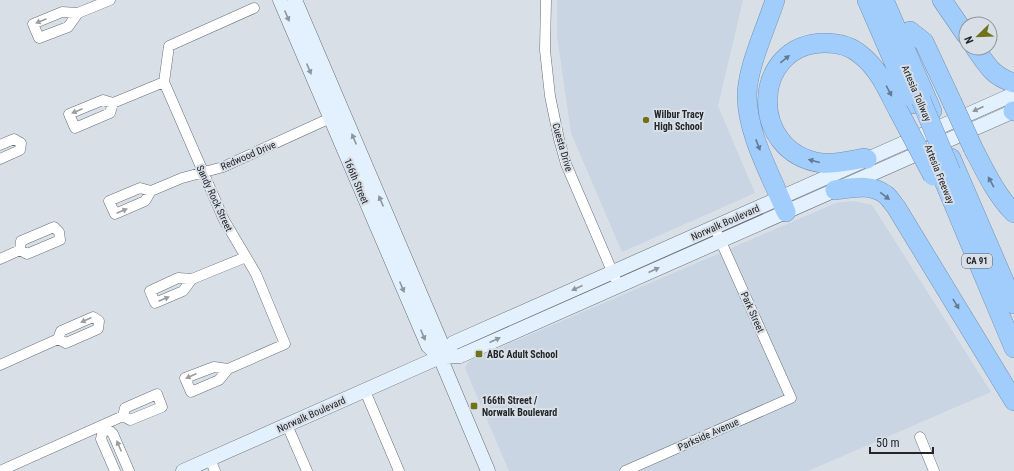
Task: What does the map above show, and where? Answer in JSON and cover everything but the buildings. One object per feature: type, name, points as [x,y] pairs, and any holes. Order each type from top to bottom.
[{"type":"highway","points":[[775,0],[751,71],[747,95],[752,127],[783,205]]},
{"type":"highway","points":[[867,0],[926,106],[1014,304]]},
{"type":"highway","name":"Artesia Tollway","points":[[877,0],[926,106]]},
{"type":"highway","name":"Artesia Tollway","points":[[884,0],[926,106]]},
{"type":"highway","points":[[897,0],[910,31],[924,42],[926,106],[952,164],[1014,318]]},
{"type":"highway","points":[[942,0],[958,23]]},
{"type":"highway","points":[[867,159],[864,158],[837,163],[821,163],[802,157],[787,149],[775,133],[770,121],[767,104],[770,83],[779,64],[795,51],[814,43],[832,43],[851,48],[926,106]]},
{"type":"highway","points":[[981,56],[991,71],[1003,80],[1014,83]]},
{"type":"highway","points":[[952,164],[1000,197],[1014,213]]},
{"type":"highway","name":"CA 91","points":[[952,164],[965,234],[1014,348]]},
{"type":"highway","name":"CA 91","points":[[952,164],[1014,275]]},
{"type":"highway","points":[[834,190],[865,187],[874,189],[886,195],[896,207],[1014,401]]},
{"type":"main road","name":"166th Street","points":[[280,0],[428,346],[440,357]]},
{"type":"main road","name":"166th Street","points":[[295,0],[440,340],[440,357],[488,471]]},
{"type":"main road","name":"Norwalk Boulevard","points":[[440,357],[453,343],[715,227],[834,190],[1014,107]]},
{"type":"main road","name":"Norwalk Boulevard","points":[[183,471],[213,465],[287,425],[440,357],[460,356],[720,240],[867,159],[1014,107]]},
{"type":"street","points":[[78,13],[110,0]]},
{"type":"street","name":"Cuesta Drive","points":[[546,0],[545,50],[550,96],[559,139],[566,164],[618,285]]},
{"type":"street","name":"Sandy Rock Street","points":[[228,368],[285,344],[256,274],[224,220],[164,82],[168,46],[254,8]]},
{"type":"street","points":[[113,103],[164,82]]},
{"type":"street","name":"Redwood Drive","points":[[151,191],[182,178],[223,167],[343,112]]},
{"type":"street","points":[[0,145],[14,139],[21,143],[20,150],[0,159]]},
{"type":"street","name":"Park Street","points":[[715,227],[791,398]]},
{"type":"street","points":[[0,259],[20,250]]},
{"type":"street","points":[[192,279],[246,256]]},
{"type":"street","points":[[0,365],[58,339]]},
{"type":"street","points":[[365,391],[399,471]]},
{"type":"street","name":"Parkside Avenue","points":[[625,471],[791,398]]},
{"type":"street","points":[[0,471],[123,416]]},
{"type":"street","points":[[104,425],[101,439],[115,471]]},
{"type":"street","points":[[104,425],[113,434],[129,471]]},
{"type":"street","points":[[287,425],[307,471]]},
{"type":"street","points":[[920,438],[934,471]]},
{"type":"shaded area","name":"Wilbur Tracy High School","points":[[557,0],[743,0],[718,106],[755,193],[622,252],[571,133],[557,36]]},
{"type":"shaded area","points":[[853,201],[872,205],[991,392],[808,471],[509,471],[465,368],[469,361],[836,203]]},
{"type":"place","name":"Wilbur Tracy High School","points":[[646,120]]},
{"type":"place","name":"ABC Adult School","points":[[479,354]]},
{"type":"place","name":"166th Street / Norwalk Boulevard","points":[[474,406]]}]
